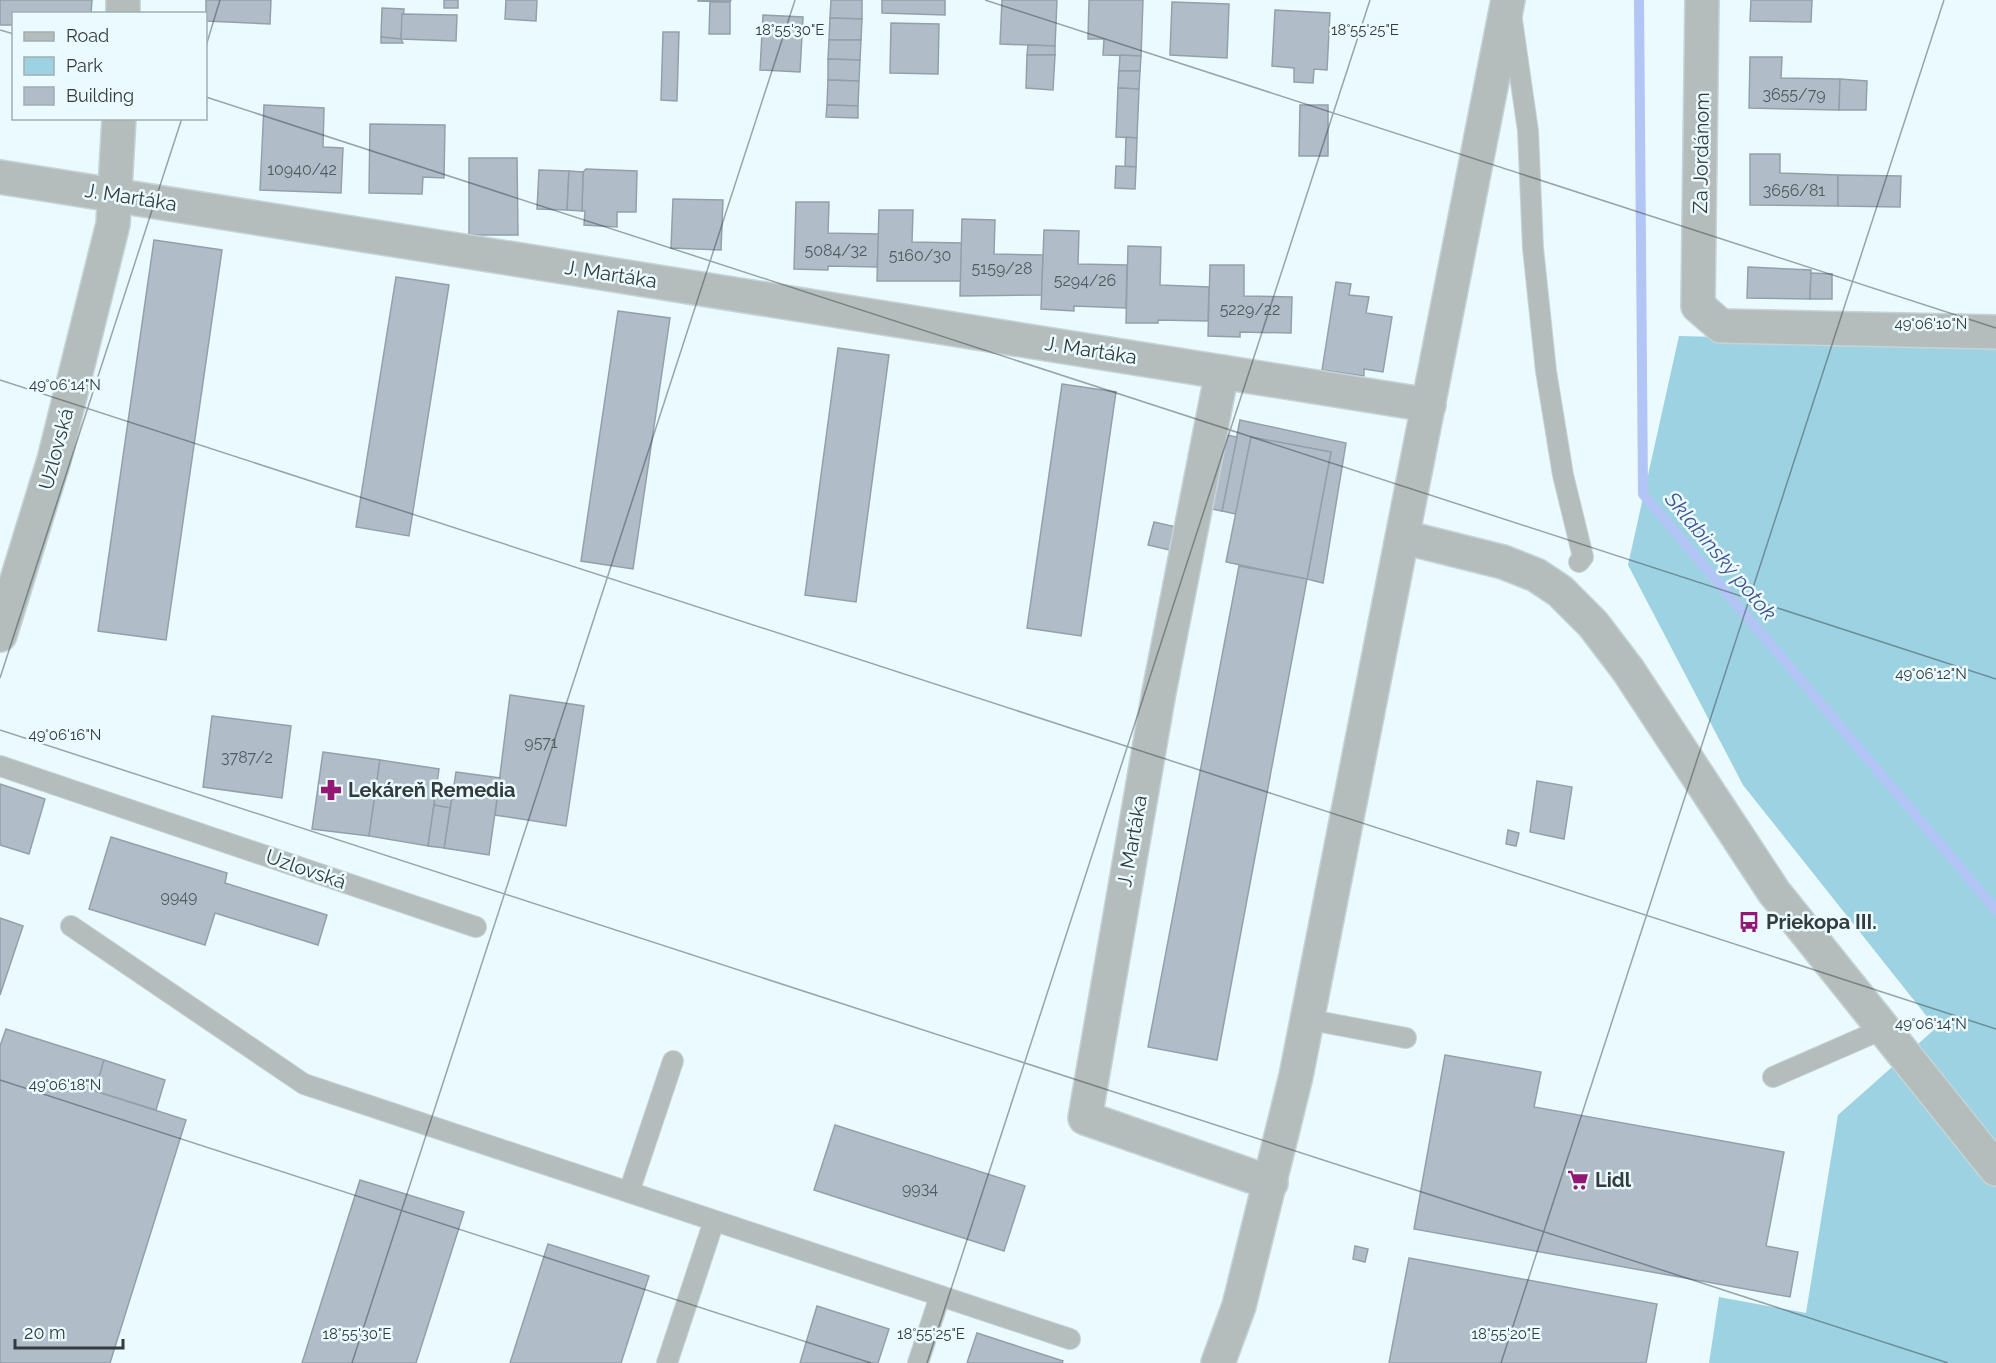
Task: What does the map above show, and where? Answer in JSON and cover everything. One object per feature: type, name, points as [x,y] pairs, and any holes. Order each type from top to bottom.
[{"type":"street","points":[[1218,1363],[1239,1306],[1271,1183],[1403,537],[1509,0]]},
{"type":"street","name":"Za Jordánom","points":[[1702,0],[1698,306],[1721,326],[1996,332]]},
{"type":"street","name":"Uzlovská","points":[[0,635],[54,460],[113,224],[119,120]]},
{"type":"street","name":"J. Martáka","points":[[0,177],[1429,405]]},
{"type":"street","name":"J. Martáka","points":[[1222,372],[1159,692],[1085,1118],[1271,1183]]},
{"type":"street","points":[[1403,537],[1503,562],[1536,575],[1560,591],[1593,624],[1628,670],[1774,891],[1996,1169]]},
{"type":"lane","points":[[1509,0],[1528,131],[1533,248],[1546,371],[1563,475],[1583,557],[1579,562]]},
{"type":"lane","name":"Uzlovská","points":[[0,766],[476,927]]},
{"type":"lane","points":[[71,926],[304,1084],[1070,1339]]},
{"type":"lane","points":[[1306,1019],[1406,1038]]},
{"type":"lane","points":[[1773,1077],[1883,1029]]},
{"type":"lane","points":[[629,1192],[673,1061]]},
{"type":"lane","points":[[667,1363],[714,1221]]},
{"type":"lane","points":[[918,1363],[940,1296]]},
{"type":"green space","points":[[1679,336],[1996,344],[1996,1363],[1709,1363],[1719,1297],[1806,1313],[1838,1115],[1936,1028],[1743,785],[1628,565]]},
{"type":"building","points":[[0,0],[92,0],[91,12],[12,12],[12,25],[0,25]]},
{"type":"building","points":[[206,0],[271,0],[270,24],[207,21]]},
{"type":"building","points":[[444,0],[458,0],[458,8],[444,8]]},
{"type":"building","points":[[506,0],[537,0],[536,21],[505,19]]},
{"type":"building","points":[[698,0],[731,0],[730,2]]},
{"type":"building","points":[[831,0],[862,0],[862,19],[830,18]]},
{"type":"building","points":[[882,0],[945,0],[945,15],[882,13]]},
{"type":"building","points":[[1002,0],[1057,0],[1055,46],[1000,44]]},
{"type":"building","points":[[1089,0],[1143,0],[1141,56],[1103,55],[1104,39],[1088,39]]},
{"type":"building","points":[[1751,0],[1812,0],[1811,22],[1750,21]]},
{"type":"building","points":[[710,2],[730,2],[730,34],[709,34]]},
{"type":"building","points":[[1172,2],[1229,4],[1227,58],[1170,55]]},
{"type":"building","points":[[382,8],[404,9],[401,39],[381,37]]},
{"type":"building","points":[[1275,10],[1330,13],[1327,70],[1314,69],[1313,83],[1294,82],[1294,68],[1272,66]]},
{"type":"building","points":[[402,14],[457,15],[456,41],[401,39]]},
{"type":"building","points":[[763,15],[803,17],[800,72],[760,70]]},
{"type":"building","points":[[830,18],[862,19],[861,40],[829,40]]},
{"type":"building","points":[[891,23],[939,24],[938,74],[890,73]]},
{"type":"building","points":[[663,32],[679,32],[677,101],[661,100]]},
{"type":"building","points":[[381,37],[401,39],[403,43],[381,43]]},
{"type":"building","points":[[829,40],[861,40],[860,60],[828,59]]},
{"type":"building","points":[[1028,45],[1055,46],[1055,55],[1027,55]]},
{"type":"building","points":[[1027,55],[1055,55],[1053,90],[1026,88]]},
{"type":"building","points":[[1120,55],[1141,56],[1140,71],[1119,71]]},
{"type":"building","points":[[1750,57],[1782,57],[1781,78],[1840,79],[1839,110],[1749,108]]},
{"type":"building","points":[[828,59],[860,60],[859,81],[828,80]]},
{"type":"building","points":[[1119,71],[1140,71],[1139,89],[1118,88]]},
{"type":"building","points":[[1840,79],[1867,81],[1866,110],[1839,110]]},
{"type":"building","points":[[828,80],[859,81],[858,106],[827,105]]},
{"type":"building","points":[[1118,88],[1139,89],[1137,138],[1116,137]]},
{"type":"building","points":[[264,105],[324,108],[323,147],[343,148],[341,193],[260,190]]},
{"type":"building","points":[[827,105],[858,106],[858,118],[826,117]]},
{"type":"building","points":[[1300,105],[1328,105],[1328,156],[1299,156]]},
{"type":"building","points":[[370,124],[445,125],[444,178],[423,177],[422,194],[369,193]]},
{"type":"building","points":[[1126,137],[1137,138],[1136,167],[1125,166]]},
{"type":"building","points":[[1750,154],[1780,154],[1780,173],[1838,175],[1838,206],[1750,205]]},
{"type":"building","points":[[469,158],[517,158],[518,235],[469,235]]},
{"type":"building","points":[[1116,166],[1136,167],[1135,189],[1115,188]]},
{"type":"building","points":[[586,169],[637,171],[636,212],[617,212],[617,227],[584,225],[583,172]]},
{"type":"building","points":[[539,170],[569,171],[567,210],[537,209]]},
{"type":"building","points":[[569,171],[583,172],[582,211],[567,210]]},
{"type":"building","points":[[1838,175],[1901,176],[1900,207],[1838,206]]},
{"type":"building","points":[[673,199],[723,200],[721,250],[671,248]]},
{"type":"building","points":[[796,202],[829,202],[828,233],[879,234],[877,267],[828,266],[828,270],[794,269]]},
{"type":"building","points":[[879,210],[913,210],[912,242],[962,243],[961,281],[877,281]]},
{"type":"building","points":[[962,219],[995,220],[994,254],[1043,255],[1042,295],[960,296]]},
{"type":"building","points":[[1044,230],[1079,231],[1078,264],[1127,265],[1126,308],[1074,306],[1074,311],[1041,309]]},
{"type":"building","points":[[154,240],[222,250],[166,640],[98,631]]},
{"type":"building","points":[[1128,246],[1161,247],[1160,285],[1209,287],[1208,321],[1158,320],[1158,323],[1126,323]]},
{"type":"building","points":[[1210,265],[1244,265],[1244,296],[1292,297],[1291,333],[1240,332],[1240,337],[1208,336]]},
{"type":"building","points":[[1748,267],[1811,270],[1810,299],[1747,298]]},
{"type":"building","points":[[1811,273],[1832,274],[1832,299],[1810,299]]},
{"type":"building","points":[[396,277],[449,285],[409,536],[356,527]]},
{"type":"building","points":[[1336,282],[1351,284],[1349,295],[1369,297],[1366,313],[1392,317],[1383,372],[1364,369],[1364,376],[1322,370]]},
{"type":"building","points":[[618,311],[670,318],[633,569],[581,561]]},
{"type":"building","points":[[838,348],[889,355],[856,602],[805,595]]},
{"type":"building","points":[[1062,384],[1116,392],[1081,636],[1027,628]]},
{"type":"building","points":[[1240,420],[1346,443],[1323,583],[1307,579],[1331,452],[1251,437],[1236,514],[1222,511]]},
{"type":"building","points":[[1222,434],[1237,437],[1222,511],[1207,508]]},
{"type":"building","points":[[1251,437],[1331,452],[1307,579],[1226,562]]},
{"type":"building","points":[[1154,522],[1176,527],[1170,550],[1148,545]]},
{"type":"building","points":[[1239,566],[1307,579],[1217,1060],[1148,1047]]},
{"type":"building","points":[[510,695],[584,706],[566,826],[495,815]]},
{"type":"building","points":[[212,716],[291,726],[282,798],[203,787]]},
{"type":"building","points":[[323,752],[380,760],[369,836],[312,829]]},
{"type":"building","points":[[380,760],[439,769],[428,846],[369,836]]},
{"type":"building","points":[[456,772],[500,778],[489,855],[444,848]]},
{"type":"building","points":[[1537,781],[1572,787],[1564,839],[1530,832]]},
{"type":"building","points":[[0,784],[45,799],[29,854],[0,845]]},
{"type":"building","points":[[436,788],[453,791],[450,808],[434,805]]},
{"type":"building","points":[[434,805],[450,808],[444,848],[428,846]]},
{"type":"building","points":[[1508,830],[1519,833],[1516,846],[1506,844]]},
{"type":"building","points":[[111,837],[227,873],[225,883],[327,915],[318,945],[215,913],[205,945],[89,909]]},
{"type":"building","points":[[0,918],[23,926],[0,995]]},
{"type":"building","points":[[6,1029],[104,1060],[95,1091],[186,1120],[110,1363],[0,1363],[0,1046]]},
{"type":"building","points":[[1445,1055],[1541,1072],[1534,1107],[1784,1152],[1766,1246],[1798,1252],[1790,1297],[1414,1229]]},
{"type":"building","points":[[104,1060],[165,1080],[156,1110],[95,1091]]},
{"type":"building","points":[[835,1125],[1025,1186],[1004,1251],[814,1190]]},
{"type":"building","points":[[360,1180],[464,1212],[416,1363],[302,1363]]},
{"type":"building","points":[[548,1244],[649,1276],[621,1363],[510,1363]]},
{"type":"building","points":[[1355,1246],[1368,1249],[1365,1262],[1353,1259]]},
{"type":"building","points":[[1409,1258],[1657,1304],[1646,1363],[1389,1363]]},
{"type":"building","points":[[817,1306],[889,1329],[878,1363],[800,1363]]},
{"type":"building","points":[[977,1333],[1063,1361],[1062,1363],[967,1363]]},
{"type":"waterway","name":"Sklabinský potok","points":[[1639,0],[1643,494],[1996,910]]},
{"type":"place","name":"Lekáreň Remedia","points":[[331,790]]},
{"type":"place","name":"Priekopa III.","points":[[1749,922]]},
{"type":"place","name":"Lidl","points":[[1578,1180]]}]
